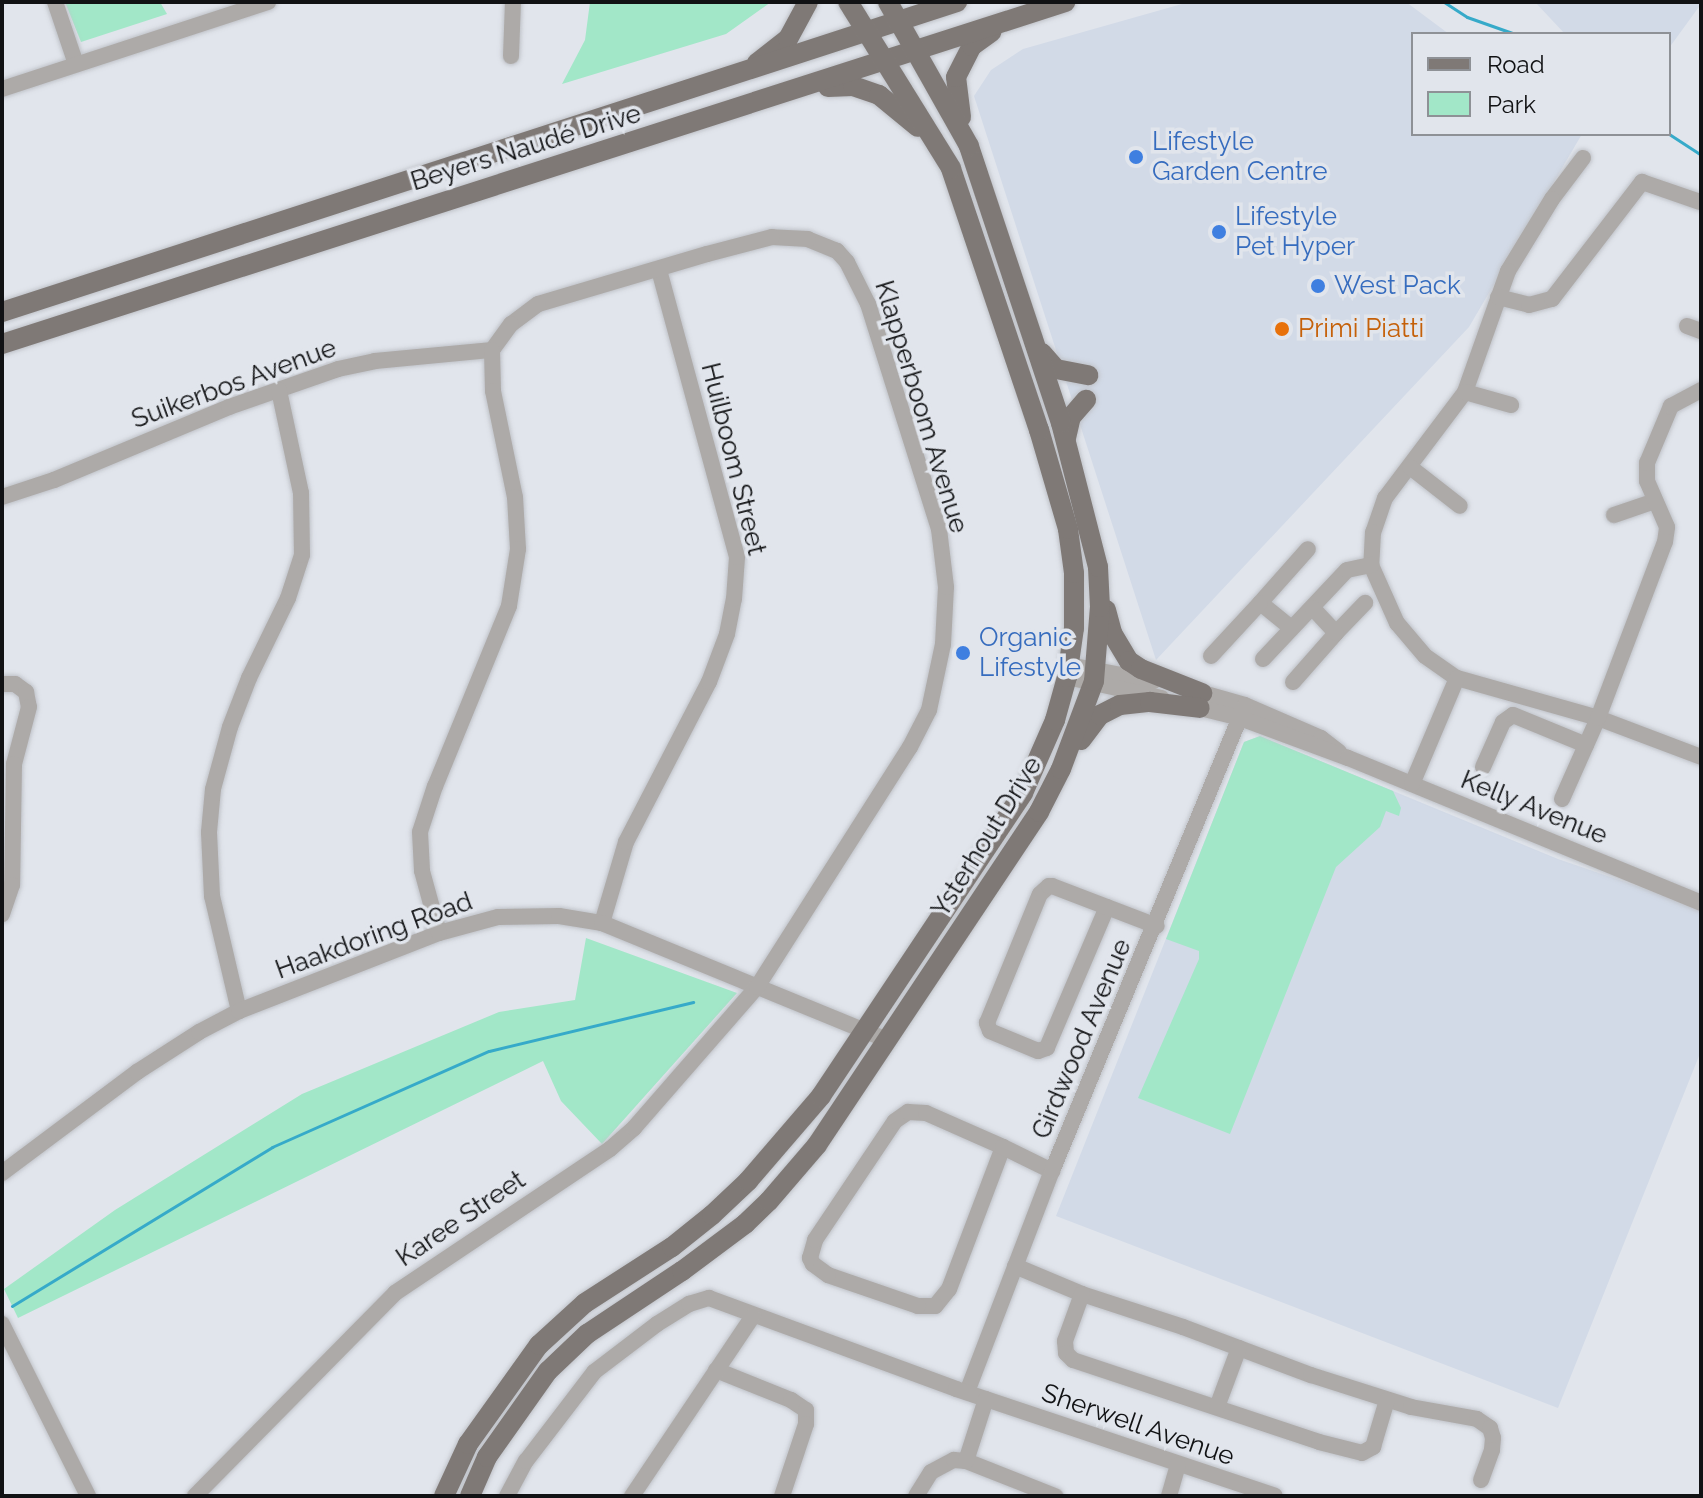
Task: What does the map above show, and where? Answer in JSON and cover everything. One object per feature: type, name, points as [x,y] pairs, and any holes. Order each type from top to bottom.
[{"type":"main road","points":[[741,74],[788,39],[808,2]]},
{"type":"main road","name":"Ysterhout Drive","points":[[444,1496],[453,1471],[475,1433],[539,1345],[585,1303],[672,1247],[748,1181],[821,1096],[867,1032],[1023,793],[1055,720],[1068,671],[1075,599],[1068,529],[1039,430],[951,168],[848,2]]},
{"type":"main road","name":"Ysterhout Drive","points":[[470,1496],[487,1457],[548,1371],[587,1334],[682,1271],[769,1201],[817,1145],[1039,812],[1061,769],[1095,675],[1098,567],[1065,440],[1034,339],[969,146],[888,2]]},
{"type":"main road","name":"Beyers Naudé Drive","points":[[2,312],[957,2]]},
{"type":"main road","name":"Beyers Naudé Drive","points":[[2,344],[1065,2]]},
{"type":"main road","points":[[969,146],[958,111],[956,77],[972,46],[1011,19]]},
{"type":"main road","points":[[765,101],[835,86],[868,90],[909,116],[951,168]]},
{"type":"main road","points":[[1034,339],[1056,369],[1088,375]]},
{"type":"main road","points":[[1065,440],[1071,417],[1086,400]]},
{"type":"main road","points":[[1098,567],[1108,617],[1121,652],[1141,669],[1201,700]]},
{"type":"main road","points":[[1061,769],[1091,723],[1120,705],[1201,700]]},
{"type":"street","points":[[55,2],[76,64]]},
{"type":"street","points":[[2,89],[268,2]]},
{"type":"street","points":[[511,56],[513,2]]},
{"type":"street","points":[[1583,158],[1519,251],[1498,297],[1465,392],[1377,514],[1371,565],[1397,623],[1425,656],[1457,678],[1598,718],[1701,757]]},
{"type":"street","points":[[1498,297],[1529,305],[1552,299],[1642,182],[1700,202]]},
{"type":"street","name":"Klapperboom Avenue","points":[[492,350],[511,324],[538,304],[772,237],[808,239],[837,251],[851,270],[868,304],[939,529],[946,587],[943,644],[929,710],[910,747],[757,987]]},
{"type":"street","name":"Huilboom Street","points":[[602,923],[626,842],[709,682],[727,634],[734,599],[737,557],[659,270]]},
{"type":"street","points":[[439,933],[422,871],[420,832],[435,786],[509,606],[518,549],[515,497],[493,391],[492,350]]},
{"type":"street","name":"Suikerbos Avenue","points":[[2,497],[279,390],[355,365],[492,350]]},
{"type":"street","points":[[239,1011],[212,896],[209,832],[213,789],[230,727],[249,678],[288,598],[302,555],[301,493],[279,390]]},
{"type":"street","points":[[1562,799],[1598,718],[1665,542],[1667,527],[1646,473],[1663,418],[1676,401],[1701,390]]},
{"type":"street","points":[[1465,392],[1511,405]]},
{"type":"street","points":[[1410,467],[1460,506]]},
{"type":"street","points":[[1614,515],[1655,501]]},
{"type":"street","points":[[1211,656],[1308,549]]},
{"type":"street","points":[[1263,659],[1347,570],[1371,565]]},
{"type":"street","points":[[1260,603],[1290,627]]},
{"type":"street","points":[[1293,682],[1365,603]]},
{"type":"street","points":[[1313,608],[1336,633]]},
{"type":"street","name":"Kelly Avenue","points":[[1068,671],[1201,700],[1321,738],[1348,758],[1701,903]]},
{"type":"street","points":[[1412,784],[1457,678]]},
{"type":"street","points":[[2,684],[15,684],[26,692],[29,707],[14,764],[12,885],[2,914]]},
{"type":"street","name":"Girdwood Avenue","points":[[967,1392],[1052,1171],[1157,926],[1243,712]]},
{"type":"street","points":[[1483,767],[1503,722],[1513,715],[1586,745]]},
{"type":"street","points":[[1107,907],[1047,1048],[1038,1051],[990,1031],[987,1023],[1040,894],[1052,886],[1157,926]]},
{"type":"street","name":"Haakdoring Road","points":[[4,1166],[169,1051],[239,1011],[439,933],[523,914],[602,923],[668,947],[887,1040]]},
{"type":"street","name":"Karee Street","points":[[195,1496],[395,1293],[610,1149],[634,1128],[757,987]]},
{"type":"street","points":[[1003,1147],[949,1289],[935,1306],[918,1306],[828,1275],[813,1264],[810,1258],[815,1240],[903,1115],[926,1113],[1003,1147],[1052,1171]]},
{"type":"street","points":[[1015,1266],[1082,1294],[1387,1400],[1485,1423],[1493,1438],[1481,1480]]},
{"type":"street","points":[[1082,1294],[1065,1341],[1068,1357],[1319,1442],[1362,1453],[1373,1447],[1387,1400]]},
{"type":"street","name":"Sherwell Avenue","points":[[507,1496],[520,1469],[594,1372],[657,1324],[689,1304],[709,1298],[986,1399],[1275,1496]]},
{"type":"street","points":[[632,1496],[753,1316]]},
{"type":"street","points":[[2,1324],[88,1496]]},
{"type":"street","points":[[1217,1407],[1239,1348]]},
{"type":"street","points":[[716,1370],[791,1400],[806,1410],[806,1424],[782,1496]]},
{"type":"street","points":[[966,1461],[986,1399]]},
{"type":"street","points":[[916,1496],[931,1472],[954,1460],[966,1461],[1055,1496]]},
{"type":"street","points":[[1169,1496],[1178,1465]]},
{"type":"shaded area","points":[[1189,2],[1406,2],[1446,32],[1411,32],[1411,136],[1581,136],[1469,327],[1156,660],[974,96],[991,70],[1023,49]]},
{"type":"shaded area","points":[[1535,2],[1701,2],[1671,45],[1671,32],[1563,32]]},
{"type":"shaded area","points":[[1260,736],[1558,859],[1701,908],[1701,1051],[1558,1408],[1056,1216],[1244,742]]},
{"type":"green space","points":[[65,2],[160,2],[167,14],[81,42]]},
{"type":"green space","points":[[590,2],[771,2],[726,34],[562,84],[585,40]]},
{"type":"green space","points":[[1260,736],[1393,791],[1401,808],[1399,816],[1386,811],[1380,827],[1336,867],[1230,1134],[1138,1098],[1199,959],[1199,951],[1166,939],[1244,742]]},
{"type":"green space","points":[[586,938],[737,993],[602,1144],[561,1101],[543,1061],[18,1318],[4,1289],[115,1210],[302,1094],[499,1012],[575,1000]]},
{"type":"waterway","points":[[1444,2],[1467,17],[1509,32]]},
{"type":"waterway","points":[[1671,135],[1701,155]]},
{"type":"waterway","points":[[12,1306],[272,1147],[489,1051],[693,1002]]},
{"type":"place","name":"Lifestyle Garden Centre","points":[[1136,157]]},
{"type":"place","name":"Lifestyle Pet Hyper","points":[[1219,232]]},
{"type":"place","name":"West Pack","points":[[1318,286]]},
{"type":"place","name":"Primi Piatti","points":[[1282,329]]},
{"type":"place","name":"Organic Lifestyle","points":[[963,653]]}]
